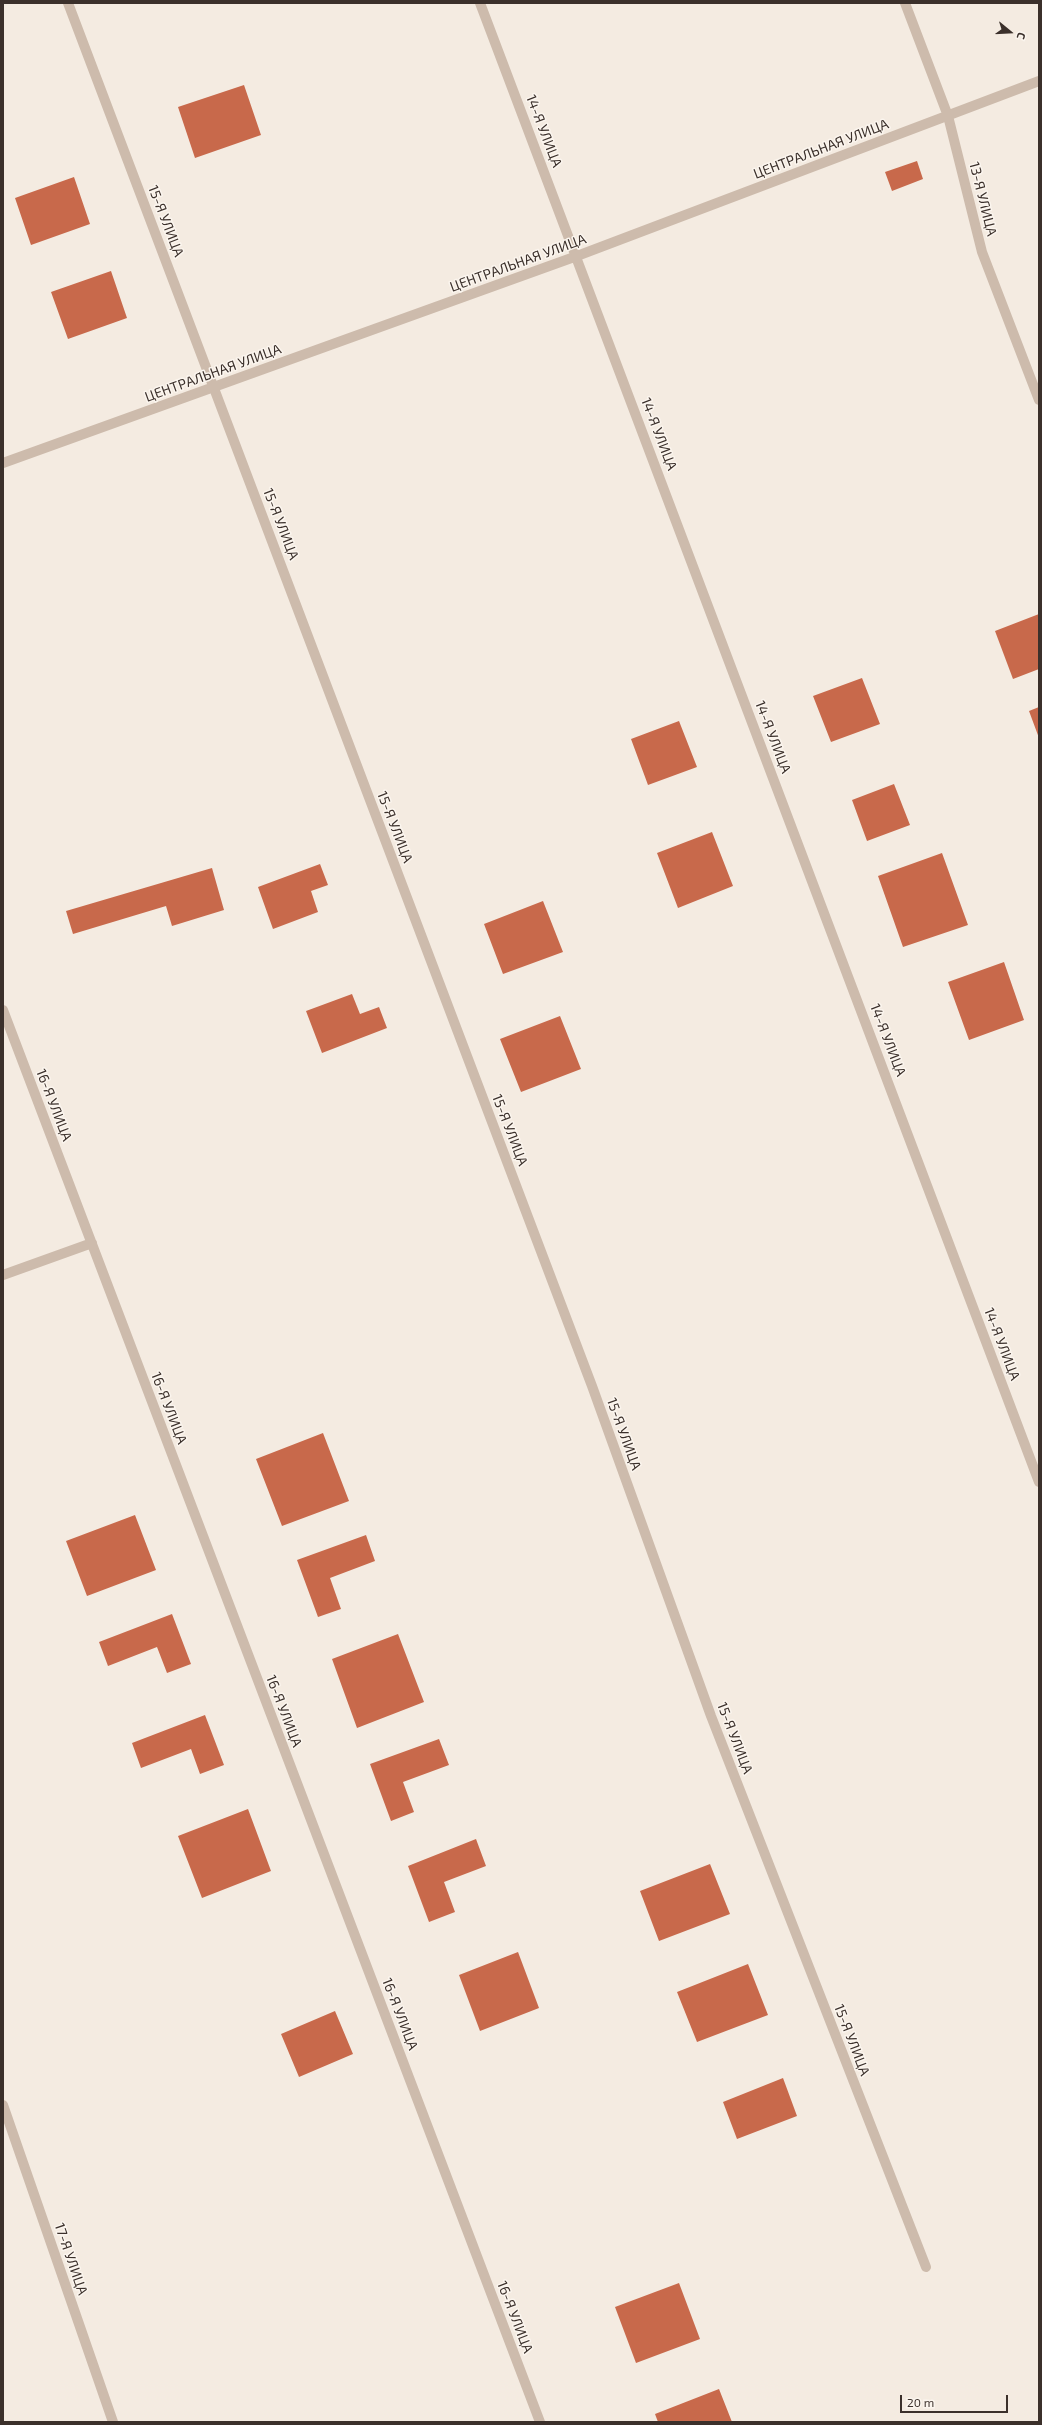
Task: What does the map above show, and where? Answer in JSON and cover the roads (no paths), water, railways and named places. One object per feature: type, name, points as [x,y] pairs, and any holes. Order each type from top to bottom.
[{"type":"street","name":"15-Я УЛИЦА","points":[[68,3],[592,1386],[711,1716],[926,2267]]},
{"type":"street","name":"14-Я УЛИЦА","points":[[480,3],[577,256],[1039,1482]]},
{"type":"street","name":"13-Я УЛИЦА","points":[[905,3],[948,116],[982,252],[1039,400]]},
{"type":"street","name":"ЦЕНТРАЛЬНАЯ УЛИЦА","points":[[3,463],[577,256],[1039,81]]},
{"type":"street","name":"16-Я УЛИЦА","points":[[3,1010],[540,2422]]},
{"type":"street","points":[[3,1275],[92,1243]]},
{"type":"street","name":"17-Я УЛИЦА","points":[[3,2105],[113,2422]]}]
